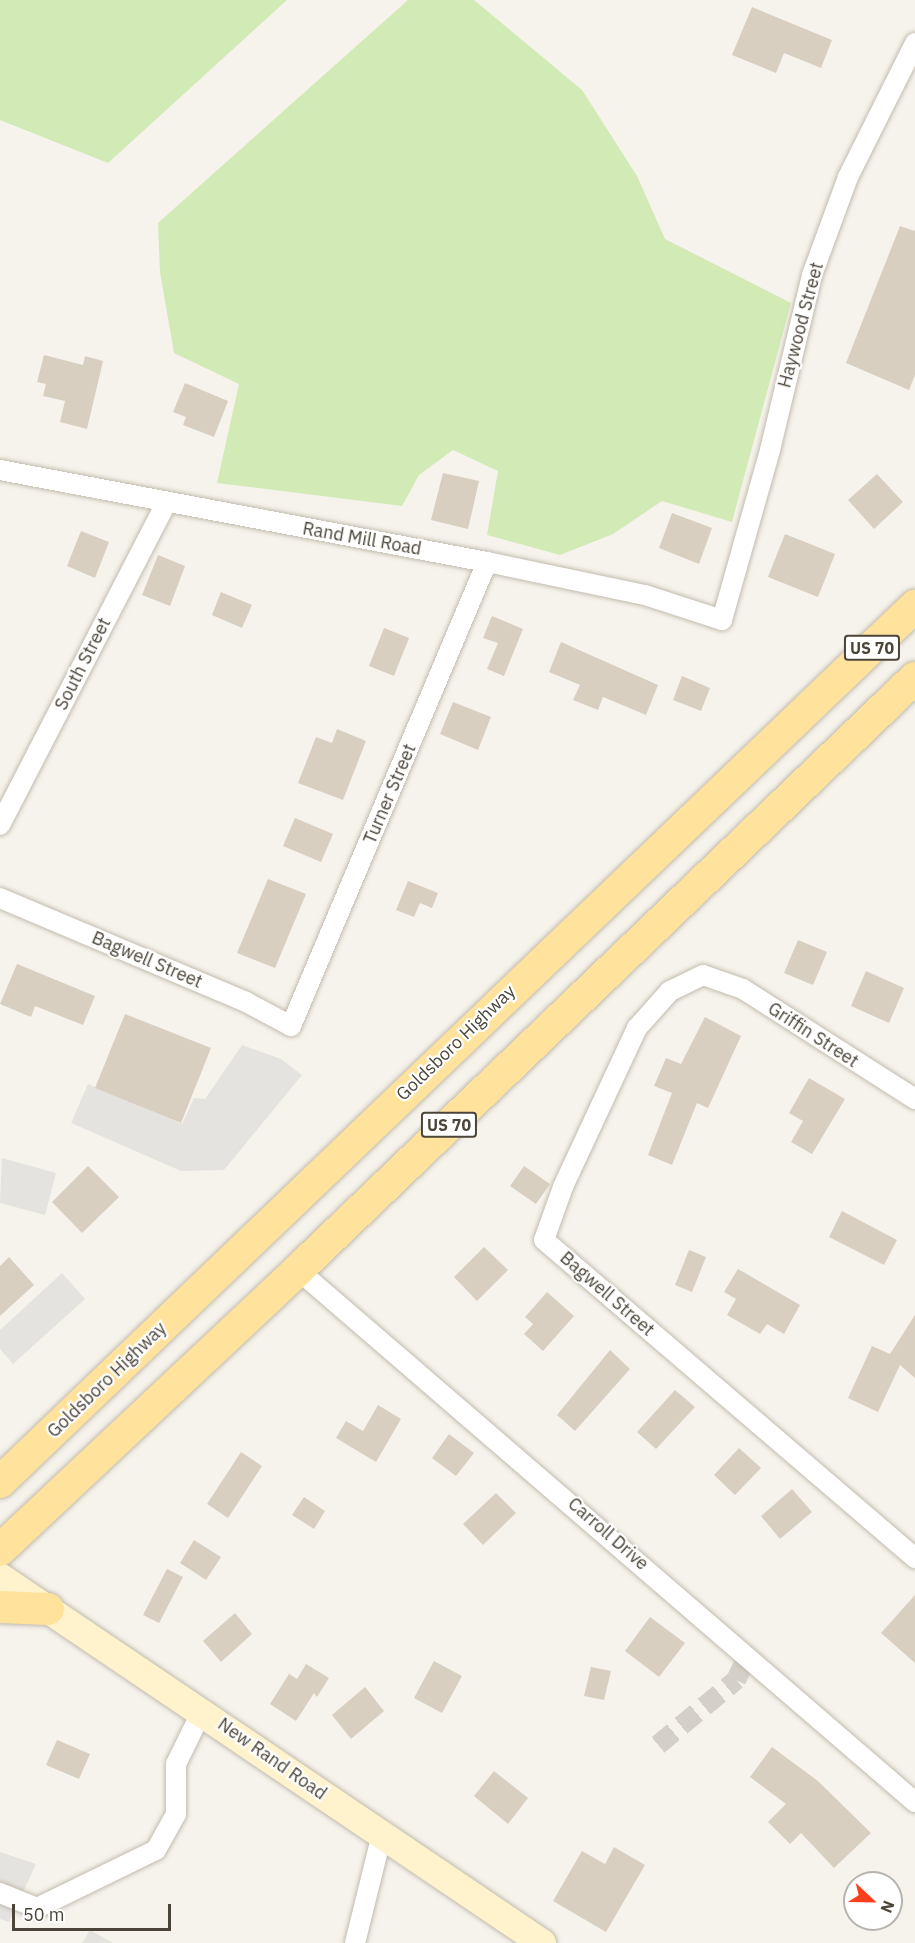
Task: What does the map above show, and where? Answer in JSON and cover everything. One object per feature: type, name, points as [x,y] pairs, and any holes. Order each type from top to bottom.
[{"type":"main road","name":"Goldsboro Highway","points":[[0,1482],[915,606]]},
{"type":"main road","name":"US 70","points":[[0,1550],[298,1270],[915,678]]},
{"type":"main road","points":[[0,1607],[48,1609]]},
{"type":"street","name":"Haywood Street","points":[[722,620],[770,450],[812,275],[848,177],[915,43]]},
{"type":"street","name":"Rand Mill Road","points":[[0,470],[487,562],[645,595],[722,620]]},
{"type":"street","name":"South Street","points":[[0,825],[166,503]]},
{"type":"street","name":"Turner Street","points":[[291,1026],[487,562]]},
{"type":"street","name":"Bagwell Street","points":[[0,898],[246,1002],[291,1026]]},
{"type":"street","name":"Bagwell Street","points":[[708,977],[703,975],[670,991],[637,1029],[563,1187],[544,1240],[915,1558]]},
{"type":"street","name":"Griffin Street","points":[[708,977],[743,989],[915,1099]]},
{"type":"street","name":"Carroll Drive","points":[[298,1270],[915,1802]]},
{"type":"street","name":"New Rand Road","points":[[0,1577],[202,1711],[542,1943]]},
{"type":"street","points":[[0,1893],[38,1908],[156,1850],[176,1814],[176,1764],[202,1711]]},
{"type":"street","points":[[355,1943],[382,1834]]},
{"type":"green space","points":[[0,0],[287,0],[108,163],[0,120]]},
{"type":"green space","points":[[408,0],[474,0],[582,90],[637,176],[665,239],[791,303],[732,522],[662,501],[613,534],[560,555],[487,535],[498,471],[453,450],[419,475],[402,506],[217,483],[239,384],[174,353],[160,272],[158,223]]},
{"type":"shaded area","points":[[242,1045],[281,1059],[302,1075],[224,1170],[181,1171],[71,1123],[88,1084],[182,1124],[194,1098],[205,1099]]},
{"type":"shaded area","points":[[2,1158],[56,1173],[45,1215],[0,1203]]},
{"type":"shaded area","points":[[62,1273],[85,1299],[13,1364],[0,1349],[0,1330]]},
{"type":"shaded area","points":[[0,1852],[36,1864],[9,1922],[0,1919]]},
{"type":"shaded area","points":[[90,1930],[113,1943],[82,1943]]},
{"type":"building","points":[[752,7],[832,40],[821,68],[784,53],[776,73],[732,55]]},
{"type":"building","points":[[900,226],[915,231],[915,375],[909,390],[846,363]]},
{"type":"building","points":[[44,355],[83,365],[85,356],[103,361],[87,429],[60,422],[65,401],[43,396],[46,384],[37,382]]},
{"type":"building","points":[[185,383],[228,401],[214,437],[183,425],[186,417],[173,412]]},
{"type":"building","points":[[443,473],[479,481],[468,529],[431,520]]},
{"type":"building","points":[[877,474],[903,502],[874,529],[848,500]]},
{"type":"building","points":[[672,513],[712,528],[699,564],[659,548]]},
{"type":"building","points":[[81,531],[109,542],[95,578],[67,566]]},
{"type":"building","points":[[785,534],[835,554],[818,597],[768,577]]},
{"type":"building","points":[[158,555],[185,566],[170,606],[142,595]]},
{"type":"building","points":[[221,592],[252,605],[242,628],[212,615]]},
{"type":"building","points":[[492,616],[523,629],[504,676],[487,669],[498,643],[483,638]]},
{"type":"building","points":[[384,628],[409,638],[394,676],[369,666]]},
{"type":"building","points":[[561,642],[658,685],[646,715],[603,697],[598,710],[573,700],[580,685],[549,672]]},
{"type":"building","points":[[682,676],[710,688],[701,711],[673,700]]},
{"type":"building","points":[[453,702],[491,717],[478,750],[440,734]]},
{"type":"building","points":[[337,729],[366,741],[343,800],[298,783],[316,737],[332,743]]},
{"type":"building","points":[[295,818],[333,834],[321,862],[283,846]]},
{"type":"building","points":[[268,879],[306,894],[275,968],[237,953]]},
{"type":"building","points":[[408,881],[438,893],[432,908],[420,903],[414,917],[396,910]]},
{"type":"building","points":[[798,940],[827,952],[813,985],[784,973]]},
{"type":"building","points":[[17,964],[95,996],[83,1025],[35,1006],[31,1017],[0,1004]]},
{"type":"building","points":[[866,971],[904,988],[889,1023],[851,1006]]},
{"type":"building","points":[[125,1014],[211,1048],[181,1123],[95,1088]]},
{"type":"building","points":[[705,1017],[741,1036],[708,1108],[697,1103],[672,1165],[648,1155],[672,1093],[654,1086],[666,1058],[681,1064]]},
{"type":"building","points":[[809,1078],[845,1099],[812,1154],[791,1142],[803,1121],[789,1113]]},
{"type":"building","points":[[88,1166],[119,1197],[82,1233],[52,1202]]},
{"type":"building","points":[[524,1166],[550,1184],[536,1204],[510,1186]]},
{"type":"building","points":[[842,1211],[897,1240],[884,1265],[829,1237]]},
{"type":"building","points":[[484,1247],[508,1270],[477,1301],[454,1277]]},
{"type":"building","points":[[689,1250],[706,1257],[692,1292],[675,1285]]},
{"type":"building","points":[[9,1257],[34,1285],[0,1316],[0,1266]]},
{"type":"building","points":[[738,1269],[800,1305],[784,1334],[767,1324],[760,1334],[727,1315],[736,1299],[724,1292]]},
{"type":"building","points":[[547,1292],[574,1316],[543,1351],[524,1334],[533,1324],[525,1317]]},
{"type":"building","points":[[915,1315],[915,1378],[900,1365],[878,1412],[848,1398],[872,1346],[890,1354]]},
{"type":"building","points":[[610,1350],[630,1369],[575,1431],[557,1415]]},
{"type":"building","points":[[675,1390],[695,1407],[656,1449],[637,1432]]},
{"type":"building","points":[[378,1405],[401,1419],[376,1462],[336,1438],[346,1421],[363,1431]]},
{"type":"building","points":[[449,1434],[474,1453],[456,1476],[432,1458]]},
{"type":"building","points":[[739,1448],[761,1468],[735,1495],[714,1475]]},
{"type":"building","points":[[241,1452],[262,1466],[228,1518],[207,1504]]},
{"type":"building","points":[[792,1489],[812,1512],[780,1539],[761,1516]]},
{"type":"building","points":[[496,1493],[516,1513],[483,1545],[463,1524]]},
{"type":"building","points":[[304,1497],[325,1511],[314,1529],[292,1515]]},
{"type":"building","points":[[194,1540],[221,1557],[206,1580],[180,1563]]},
{"type":"building","points":[[167,1569],[183,1577],[159,1623],[143,1615]]},
{"type":"building","points":[[915,1595],[915,1663],[881,1633]]},
{"type":"building","points":[[235,1613],[252,1634],[221,1662],[203,1641]]},
{"type":"building","points":[[650,1617],[685,1643],[659,1677],[625,1651]]},
{"type":"building","points":[[434,1661],[462,1676],[442,1713],[414,1698]]},
{"type":"building","points":[[306,1664],[329,1678],[317,1697],[314,1693],[296,1721],[270,1704],[289,1674],[297,1679]]},
{"type":"building","points":[[591,1667],[611,1671],[604,1700],[584,1696]]},
{"type":"building","points":[[365,1687],[384,1711],[351,1739],[332,1715]]},
{"type":"building","points":[[57,1740],[90,1754],[79,1779],[46,1765]]},
{"type":"building","points":[[772,1747],[818,1781],[871,1833],[834,1868],[801,1833],[790,1844],[768,1822],[786,1804],[750,1777]]},
{"type":"building","points":[[494,1771],[528,1798],[508,1824],[474,1796]]},
{"type":"building","points":[[614,1847],[645,1865],[606,1932],[553,1901],[582,1851],[605,1864]]},
{"type":"tunnel","points":[[658,1745],[736,1680],[748,1655]]}]
